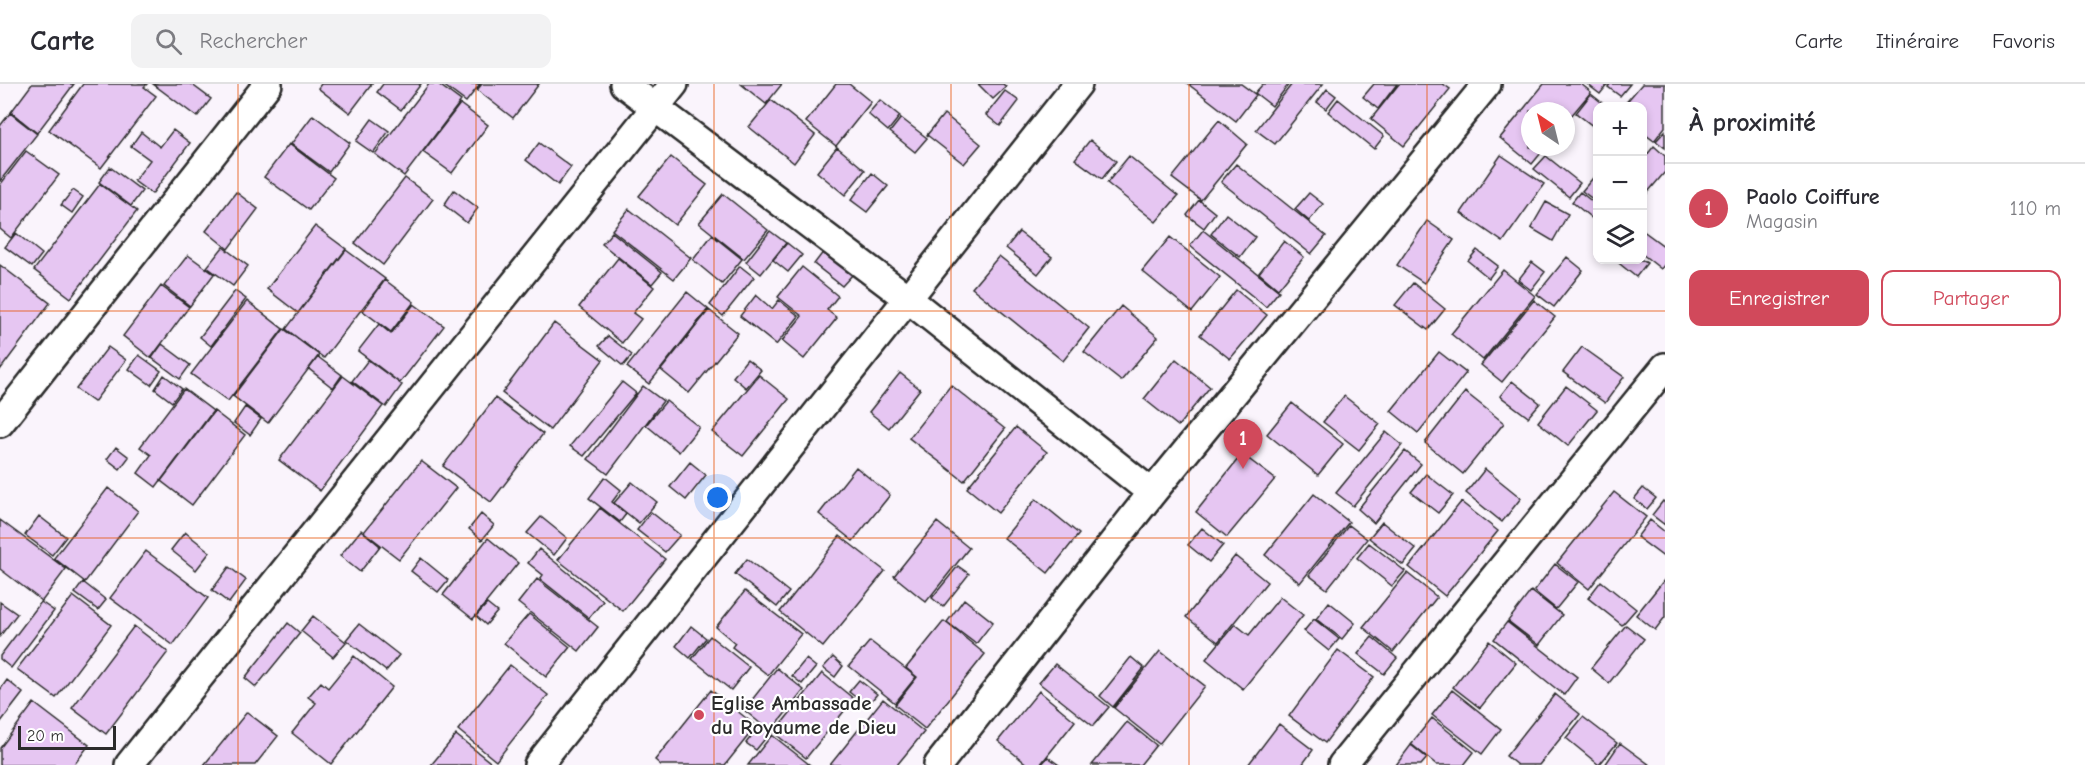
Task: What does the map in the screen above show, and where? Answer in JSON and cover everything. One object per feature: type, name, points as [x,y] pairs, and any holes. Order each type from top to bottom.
[{"type":"street","points":[[0,423],[268,84]]},
{"type":"street","points":[[624,84],[907,298],[1152,493]]},
{"type":"street","points":[[129,765],[674,84]]},
{"type":"street","points":[[537,765],[1078,84]]},
{"type":"street","points":[[938,765],[1152,493],[1486,84]]},
{"type":"street","points":[[1342,765],[1665,367]]},
{"type":"building","points":[[32,84],[74,84],[37,133],[11,112]]},
{"type":"building","points":[[83,84],[147,84],[144,87],[156,96],[101,168],[49,130]]},
{"type":"building","points":[[153,84],[191,84],[211,99],[197,117]]},
{"type":"building","points":[[321,84],[372,84],[350,113],[318,88]]},
{"type":"building","points":[[383,84],[421,84],[401,110],[377,92]]},
{"type":"building","points":[[429,84],[438,84],[461,101],[404,176],[375,154]]},
{"type":"building","points":[[442,84],[480,84],[466,102]]},
{"type":"building","points":[[482,84],[539,84],[513,118],[477,90]]},
{"type":"building","points":[[741,84],[782,84],[766,104]]},
{"type":"building","points":[[836,84],[849,84],[871,102],[836,146],[806,122]]},
{"type":"building","points":[[978,84],[1003,84],[1006,87],[993,99]]},
{"type":"building","points":[[1188,84],[1241,84],[1256,95],[1236,121]]},
{"type":"building","points":[[1263,84],[1289,84],[1272,106],[1255,93]]},
{"type":"building","points":[[1292,84],[1323,84],[1275,144],[1256,130]]},
{"type":"building","points":[[1374,84],[1397,84],[1378,109],[1363,97]]},
{"type":"building","points":[[1399,84],[1443,84],[1450,89],[1404,146],[1371,119]]},
{"type":"building","points":[[1544,84],[1581,84],[1591,92],[1575,111],[1575,102],[1529,102]]},
{"type":"building","points":[[1587,84],[1608,84],[1600,94]]},
{"type":"building","points":[[1610,84],[1630,84],[1620,96],[1608,87]]},
{"type":"building","points":[[1642,84],[1665,84],[1665,127],[1654,141],[1647,136],[1647,102],[1626,102]]},
{"type":"building","points":[[1327,89],[1336,96],[1326,109],[1317,102]]},
{"type":"building","points":[[1005,91],[1019,101],[1000,126],[986,115]]},
{"type":"building","points":[[1591,94],[1601,102],[1593,102],[1593,126],[1576,113]]},
{"type":"building","points":[[1338,99],[1384,136],[1374,149],[1328,112]]},
{"type":"building","points":[[771,100],[815,135],[794,163],[749,127]]},
{"type":"building","points":[[880,100],[900,116],[888,131],[868,114]]},
{"type":"building","points":[[460,104],[488,125],[452,173],[423,152]]},
{"type":"building","points":[[1521,112],[1521,155],[1500,138]]},
{"type":"building","points":[[10,113],[37,134],[0,181],[0,126]]},
{"type":"building","points":[[944,114],[981,144],[964,164],[927,135]]},
{"type":"building","points":[[313,115],[350,143],[329,172],[291,144]]},
{"type":"building","points":[[901,118],[927,138],[915,152],[890,132]]},
{"type":"building","points":[[372,119],[389,131],[373,153],[356,141]]},
{"type":"building","points":[[1219,120],[1247,144],[1201,200],[1172,178]]},
{"type":"building","points":[[173,130],[190,143],[152,194],[134,181],[150,160],[131,146],[141,132],[160,147]]},
{"type":"building","points":[[1665,131],[1665,148],[1656,141]]},
{"type":"building","points":[[1090,140],[1116,161],[1102,179],[1075,159]]},
{"type":"building","points":[[539,143],[571,167],[558,185],[526,160]]},
{"type":"building","points":[[289,144],[334,178],[309,210],[264,177]]},
{"type":"building","points":[[1654,146],[1665,156],[1665,172],[1647,193],[1647,156]]},
{"type":"building","points":[[837,147],[865,170],[845,195],[817,172]]},
{"type":"building","points":[[26,151],[59,175],[11,238],[0,229],[0,185]]},
{"type":"building","points":[[1501,155],[1544,184],[1503,242],[1461,213]]},
{"type":"building","points":[[1129,156],[1178,196],[1156,222],[1107,183]]},
{"type":"building","points":[[1522,156],[1539,156],[1532,164]]},
{"type":"building","points":[[1546,156],[1580,183],[1569,197],[1534,169]]},
{"type":"building","points":[[671,157],[707,185],[675,225],[639,196]]},
{"type":"building","points":[[1236,164],[1326,236],[1311,254],[1221,182]]},
{"type":"building","points":[[110,167],[142,191],[131,206],[99,182]]},
{"type":"building","points":[[872,173],[888,186],[867,212],[851,200]]},
{"type":"building","points":[[405,178],[433,199],[383,265],[355,243]]},
{"type":"building","points":[[1593,178],[1593,199],[1582,191]]},
{"type":"building","points":[[100,184],[137,211],[71,298],[34,270]]},
{"type":"building","points":[[73,190],[83,197],[72,213],[61,205]]},
{"type":"building","points":[[454,190],[478,208],[467,223],[444,205]]},
{"type":"building","points":[[236,192],[258,209],[228,249],[206,231]]},
{"type":"building","points":[[1580,192],[1593,202],[1593,219],[1572,202]]},
{"type":"building","points":[[1309,193],[1323,204],[1309,221],[1295,209]]},
{"type":"building","points":[[723,194],[768,230],[744,259],[699,223]]},
{"type":"building","points":[[1199,200],[1215,213],[1204,228],[1187,215]]},
{"type":"building","points":[[1546,202],[1568,214],[1553,241],[1531,228]]},
{"type":"building","points":[[629,209],[691,258],[674,279],[612,230]]},
{"type":"building","points":[[1226,214],[1255,237],[1240,257],[1211,234]]},
{"type":"building","points":[[1427,221],[1454,240],[1424,283],[1397,265]]},
{"type":"building","points":[[315,226],[346,249],[298,313],[267,289]]},
{"type":"building","points":[[1203,230],[1279,291],[1266,307],[1190,246]]},
{"type":"building","points":[[770,231],[786,243],[761,274],[746,262]]},
{"type":"building","points":[[612,232],[662,272],[652,284],[602,244]]},
{"type":"building","points":[[1019,232],[1052,257],[1038,274],[1006,248]]},
{"type":"building","points":[[16,233],[42,254],[32,267],[5,247]]},
{"type":"building","points":[[1647,234],[1665,247],[1665,264],[1661,269],[1647,258]]},
{"type":"building","points":[[712,235],[742,259],[722,284],[693,260]]},
{"type":"building","points":[[1170,237],[1220,277],[1192,312],[1142,271]]},
{"type":"building","points":[[1284,241],[1304,257],[1278,289],[1259,273]]},
{"type":"building","points":[[787,243],[802,255],[788,272],[773,260]]},
{"type":"building","points":[[223,247],[248,266],[233,286],[207,267]]},
{"type":"building","points":[[346,250],[385,279],[324,358],[286,329]]},
{"type":"building","points":[[1477,250],[1498,266],[1489,278],[1468,261]]},
{"type":"building","points":[[824,251],[853,274],[842,286],[814,264]]},
{"type":"building","points":[[188,255],[214,274],[190,306],[164,286]]},
{"type":"building","points":[[999,256],[1089,328],[1063,361],[972,288]]},
{"type":"building","points":[[1567,257],[1583,270],[1554,307],[1537,294]]},
{"type":"building","points":[[618,258],[654,287],[633,313],[641,319],[622,343],[579,307]]},
{"type":"building","points":[[1532,262],[1545,272],[1531,290],[1518,280]]},
{"type":"building","points":[[1620,264],[1646,264],[1636,277]]},
{"type":"building","points":[[0,265],[50,303],[0,370]]},
{"type":"building","points":[[740,266],[754,277],[723,316],[710,305]]},
{"type":"building","points":[[802,267],[838,296],[827,310],[837,318],[804,359],[782,341],[802,316],[778,297]]},
{"type":"building","points":[[1503,270],[1535,296],[1483,360],[1451,334]]},
{"type":"building","points":[[385,280],[414,302],[391,332],[363,311]]},
{"type":"building","points":[[1413,283],[1445,309],[1428,330],[1395,305]]},
{"type":"building","points":[[161,286],[189,307],[151,358],[123,336]]},
{"type":"building","points":[[1236,290],[1267,315],[1230,359],[1200,335]]},
{"type":"building","points":[[235,291],[246,299],[211,346],[200,337]]},
{"type":"building","points":[[687,292],[708,309],[649,384],[627,367]]},
{"type":"building","points":[[756,295],[772,309],[779,300],[799,316],[776,345],[740,316]]},
{"type":"building","points":[[1534,300],[1555,317],[1502,382],[1481,365]]},
{"type":"building","points":[[247,301],[283,329],[228,401],[191,374]]},
{"type":"building","points":[[414,304],[444,326],[400,383],[358,351],[379,324],[391,334]]},
{"type":"building","points":[[1121,306],[1158,337],[1121,381],[1084,352]]},
{"type":"building","points":[[709,310],[738,333],[689,393],[661,370]]},
{"type":"building","points":[[554,323],[603,360],[550,430],[502,393]]},
{"type":"building","points":[[284,329],[319,355],[268,423],[233,396]]},
{"type":"building","points":[[608,336],[632,355],[623,366],[599,346]]},
{"type":"building","points":[[162,344],[190,365],[180,379],[152,358]]},
{"type":"building","points":[[108,347],[126,360],[94,402],[76,389]]},
{"type":"building","points":[[1582,347],[1624,377],[1605,403],[1563,372]]},
{"type":"building","points":[[1439,352],[1466,373],[1418,433],[1391,411]]},
{"type":"building","points":[[139,355],[161,371],[151,385],[129,369]]},
{"type":"building","points":[[318,357],[342,375],[333,388],[309,369]]},
{"type":"building","points":[[747,359],[761,370],[746,388],[733,377]]},
{"type":"building","points":[[1176,359],[1210,387],[1178,426],[1144,399]]},
{"type":"building","points":[[368,360],[402,385],[386,407],[352,381]]},
{"type":"building","points":[[900,373],[920,389],[889,428],[869,412]]},
{"type":"building","points":[[164,375],[182,389],[172,402],[155,389]]},
{"type":"building","points":[[759,375],[789,399],[743,456],[712,432]]},
{"type":"building","points":[[343,376],[383,406],[320,491],[279,460]]},
{"type":"building","points":[[1512,381],[1540,403],[1528,417],[1500,396]]},
{"type":"building","points":[[622,382],[636,393],[584,456],[570,446]]},
{"type":"building","points":[[951,385],[1005,429],[964,481],[909,438]]},
{"type":"building","points":[[643,386],[663,401],[608,474],[588,459]]},
{"type":"building","points":[[1566,386],[1597,410],[1568,446],[1538,422]]},
{"type":"building","points":[[184,389],[213,411],[156,487],[138,473],[151,455],[140,447]]},
{"type":"building","points":[[1465,392],[1504,423],[1463,474],[1425,443]]},
{"type":"building","points":[[1344,396],[1380,424],[1359,450],[1323,422]]},
{"type":"building","points":[[495,398],[543,434],[491,502],[443,466]]},
{"type":"building","points":[[666,401],[699,427],[679,452],[646,425]]},
{"type":"building","points":[[1292,403],[1343,444],[1318,475],[1267,434]]},
{"type":"building","points":[[245,407],[261,419],[250,435],[234,423]]},
{"type":"building","points":[[214,411],[245,435],[192,505],[161,481]]},
{"type":"building","points":[[1016,427],[1047,452],[998,513],[967,488]]},
{"type":"building","points":[[1386,432],[1402,445],[1353,506],[1336,493]]},
{"type":"building","points":[[116,447],[129,457],[120,469],[107,459]]},
{"type":"building","points":[[1405,451],[1421,464],[1374,523],[1358,509]]},
{"type":"building","points":[[1242,454],[1275,479],[1227,537],[1196,512]]},
{"type":"building","points":[[421,461],[456,488],[399,559],[364,532]]},
{"type":"building","points":[[690,462],[706,475],[686,500],[670,487]]},
{"type":"building","points":[[856,467],[890,495],[853,541],[819,514]]},
{"type":"building","points":[[1485,469],[1521,498],[1502,522],[1466,493]]},
{"type":"building","points":[[1426,474],[1453,495],[1438,513],[1411,492]]},
{"type":"building","points":[[605,477],[621,490],[612,502],[626,514],[620,522],[589,498]]},
{"type":"building","points":[[632,482],[657,502],[639,523],[614,503]]},
{"type":"building","points":[[108,488],[138,511],[85,582],[54,558]]},
{"type":"building","points":[[1643,488],[1656,498],[1647,509],[1634,499]]},
{"type":"building","points":[[1614,492],[1646,517],[1589,589],[1557,563]]},
{"type":"building","points":[[1314,494],[1349,522],[1300,583],[1265,555]]},
{"type":"building","points":[[1036,499],[1079,534],[1048,573],[1004,538]]},
{"type":"building","points":[[1663,501],[1665,503],[1665,525],[1652,515]]},
{"type":"building","points":[[1461,502],[1498,531],[1445,596],[1409,567]]},
{"type":"building","points":[[600,508],[665,559],[623,611],[558,560]]},
{"type":"building","points":[[651,512],[680,535],[665,552],[637,530]]},
{"type":"building","points":[[481,514],[494,525],[482,540],[469,529]]},
{"type":"building","points":[[39,516],[66,537],[52,555],[25,535]]},
{"type":"building","points":[[541,517],[567,538],[554,555],[527,533]]},
{"type":"building","points":[[0,520],[66,569],[42,601],[0,569]]},
{"type":"building","points":[[1650,520],[1665,532],[1665,558],[1637,537]]},
{"type":"building","points":[[937,522],[969,548],[926,602],[894,576]]},
{"type":"building","points":[[1382,522],[1416,549],[1403,565],[1369,538]]},
{"type":"building","points":[[1349,525],[1367,539],[1327,589],[1309,575]]},
{"type":"building","points":[[1202,528],[1223,545],[1209,562],[1188,545]]},
{"type":"building","points":[[361,530],[380,546],[360,572],[340,556]]},
{"type":"building","points":[[185,532],[210,552],[196,570],[171,550]]},
{"type":"building","points":[[840,536],[885,571],[823,647],[780,612]]},
{"type":"building","points":[[488,538],[518,563],[473,619],[443,595]]},
{"type":"building","points":[[1369,543],[1405,571],[1392,586],[1357,558]]},
{"type":"building","points":[[539,549],[603,601],[589,618],[540,579],[543,575],[528,563]]},
{"type":"building","points":[[146,551],[208,598],[173,645],[110,598]]},
{"type":"building","points":[[1235,556],[1267,582],[1218,642],[1186,617]]},
{"type":"building","points":[[421,558],[448,580],[438,592],[411,571]]},
{"type":"building","points":[[747,559],[789,592],[777,607],[735,574]]},
{"type":"building","points":[[1555,564],[1578,582],[1556,609],[1534,591]]},
{"type":"building","points":[[958,566],[969,574],[943,607],[932,598]]},
{"type":"building","points":[[229,567],[246,580],[229,603],[212,590]]},
{"type":"building","points":[[1407,573],[1437,597],[1393,652],[1363,627]]},
{"type":"building","points":[[537,579],[598,627],[579,651],[518,603]]},
{"type":"building","points":[[1665,579],[1665,617],[1655,630],[1636,615]]},
{"type":"building","points":[[1601,581],[1636,609],[1622,625],[1588,598]]},
{"type":"building","points":[[83,582],[106,600],[98,610],[75,593]]},
{"type":"building","points":[[745,591],[801,634],[768,675],[732,647],[735,643],[716,627]]},
{"type":"building","points":[[1531,591],[1562,615],[1539,645],[1508,621]]},
{"type":"building","points":[[73,596],[111,625],[56,698],[17,669]]},
{"type":"building","points":[[1280,597],[1303,615],[1243,689],[1206,659],[1235,624],[1249,635]]},
{"type":"building","points":[[964,599],[993,622],[976,644],[947,622]]},
{"type":"building","points":[[0,602],[17,614],[0,636]]},
{"type":"building","points":[[41,602],[54,611],[11,668],[0,659],[0,656]]},
{"type":"building","points":[[1329,602],[1355,623],[1342,639],[1316,619]]},
{"type":"building","points":[[487,604],[497,612],[486,625],[476,616]]},
{"type":"building","points":[[529,614],[570,647],[546,677],[504,643]]},
{"type":"building","points":[[313,616],[346,642],[333,657],[301,631]]},
{"type":"building","points":[[1314,619],[1339,639],[1329,651],[1304,631]]},
{"type":"building","points":[[944,621],[985,654],[925,729],[895,705],[917,677],[906,668]]},
{"type":"building","points":[[1507,622],[1577,677],[1564,695],[1494,639]]},
{"type":"building","points":[[288,623],[300,633],[256,687],[245,678]]},
{"type":"building","points":[[359,624],[399,655],[386,671],[346,640]]},
{"type":"building","points":[[1626,625],[1644,639],[1609,683],[1591,668]]},
{"type":"building","points":[[134,626],[168,652],[106,734],[72,708]]},
{"type":"building","points":[[691,626],[706,638],[690,658],[676,646]]},
{"type":"building","points":[[710,636],[749,667],[731,690],[692,659]]},
{"type":"building","points":[[1372,637],[1397,658],[1384,674],[1358,654]]},
{"type":"building","points":[[870,641],[916,677],[895,703],[849,666]]},
{"type":"building","points":[[1489,641],[1516,663],[1480,708],[1453,687]]},
{"type":"building","points":[[1338,650],[1374,677],[1325,743],[1289,716]]},
{"type":"building","points":[[1160,651],[1205,686],[1159,744],[1114,708]]},
{"type":"building","points":[[354,656],[392,687],[331,764],[292,733],[316,703],[308,697],[321,682],[328,688]]},
{"type":"building","points":[[833,657],[843,666],[835,677],[823,668]]},
{"type":"building","points":[[1131,657],[1144,668],[1113,707],[1100,696]]},
{"type":"building","points":[[806,659],[816,667],[802,684],[792,676]]},
{"type":"building","points":[[1055,664],[1109,707],[1093,726],[1039,683]]},
{"type":"building","points":[[510,665],[548,695],[496,761],[458,730]]},
{"type":"building","points":[[777,668],[804,690],[756,750],[746,743],[761,724],[744,710]]},
{"type":"building","points":[[822,673],[854,699],[806,758],[774,733]]},
{"type":"building","points":[[7,680],[23,693],[0,723],[0,690]]},
{"type":"building","points":[[859,680],[877,694],[867,706],[849,692]]},
{"type":"building","points":[[711,690],[756,726],[725,765],[661,765],[655,760]]},
{"type":"building","points":[[1452,690],[1501,729],[1482,754],[1432,715]]},
{"type":"building","points":[[1039,691],[1075,721],[1040,765],[1028,765],[998,741]]},
{"type":"building","points":[[1555,694],[1580,714],[1539,765],[1517,765],[1506,756]]},
{"type":"building","points":[[883,699],[924,732],[897,765],[830,765]]},
{"type":"building","points":[[34,703],[89,745],[74,765],[0,765],[0,748]]},
{"type":"building","points":[[247,712],[278,736],[255,765],[204,765]]},
{"type":"building","points":[[1583,717],[1617,743],[1599,765],[1566,738]]},
{"type":"building","points":[[1432,718],[1474,752],[1464,765],[1437,765],[1411,744]]},
{"type":"building","points":[[1127,722],[1156,745],[1140,765],[1092,765]]},
{"type":"building","points":[[1279,724],[1313,750],[1302,765],[1248,765]]},
{"type":"building","points":[[456,735],[490,762],[488,765],[431,765]]},
{"type":"building","points":[[772,735],[810,765],[748,765]]},
{"type":"building","points":[[1620,743],[1650,765],[1605,765]]},
{"type":"building","points":[[1411,745],[1427,758],[1421,765],[1396,765]]},
{"type":"building","points":[[1048,757],[1059,765],[1041,765]]},
{"type":"place","name":"Paolo Coiffure","points":[[1243,469]]},
{"type":"place","name":"Eglise Ambassade du Royaume de Dieu","points":[[699,715]]}]
